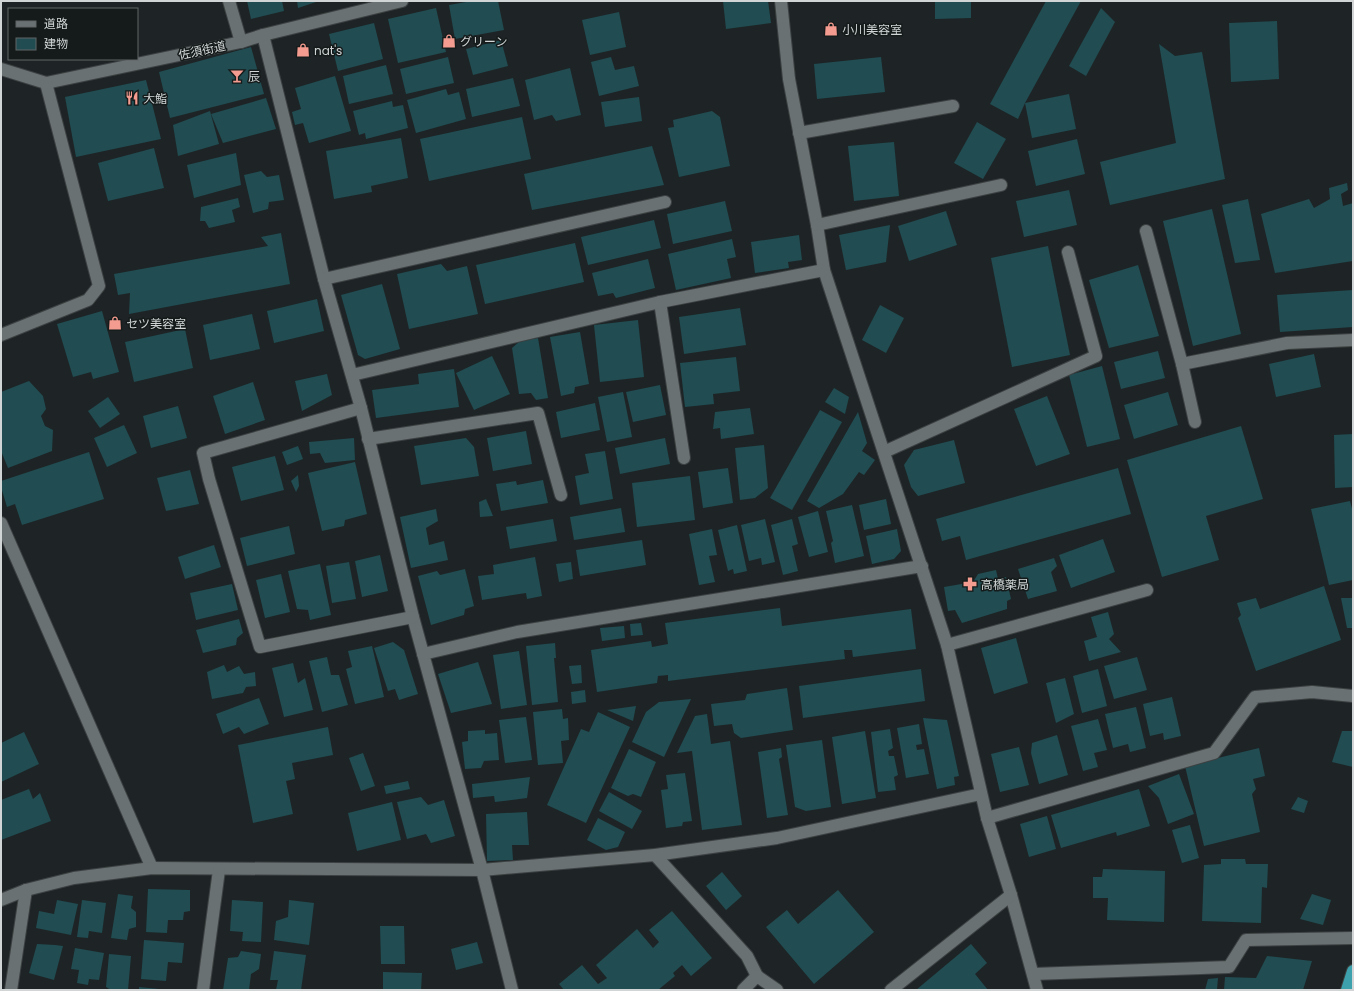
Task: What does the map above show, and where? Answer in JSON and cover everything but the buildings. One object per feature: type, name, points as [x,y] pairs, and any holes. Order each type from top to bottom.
[{"type":"highway","points":[[1348,990],[1353,971]]},
{"type":"street","points":[[229,1],[241,42]]},
{"type":"street","name":"佐須街道","points":[[1,69],[46,83],[241,42],[263,35],[402,1]]},
{"type":"street","points":[[781,1],[789,78],[824,270],[947,645],[987,818],[1011,895],[1037,990]]},
{"type":"street","points":[[263,35],[324,279],[361,408],[413,617],[482,870],[512,990]]},
{"type":"street","points":[[1,335],[88,300],[99,286],[46,83]]},
{"type":"street","points":[[799,133],[954,106]]},
{"type":"street","points":[[817,225],[1001,186]]},
{"type":"street","points":[[324,279],[665,202]]},
{"type":"street","points":[[1146,231],[1182,364],[1194,422]]},
{"type":"street","points":[[884,452],[1096,356],[1068,252]]},
{"type":"street","points":[[352,375],[660,302],[824,270]]},
{"type":"street","points":[[660,302],[684,458]]},
{"type":"street","points":[[1182,364],[1287,343],[1353,340]]},
{"type":"street","points":[[361,408],[203,453],[209,479],[260,647],[413,617]]},
{"type":"street","points":[[368,439],[538,413],[561,495]]},
{"type":"street","points":[[1,523],[152,868]]},
{"type":"street","points":[[423,654],[517,632],[922,566]]},
{"type":"street","points":[[947,645],[1147,590]]},
{"type":"street","points":[[987,818],[1214,753],[1255,697],[1312,692],[1353,696]]},
{"type":"street","points":[[1,900],[26,890],[74,878],[152,868],[219,870],[482,870],[655,855],[777,838],[981,794]]},
{"type":"street","points":[[655,855],[747,956],[757,976],[777,990]]},
{"type":"street","points":[[203,990],[219,870]]},
{"type":"street","points":[[11,990],[26,890]]},
{"type":"street","points":[[891,990],[1011,895]]},
{"type":"street","points":[[1033,974],[1229,967],[1246,940],[1353,938]]},
{"type":"street","points":[[743,990],[757,976]]},
{"type":"place","name":"小川美容室","points":[[831,29]]},
{"type":"place","name":"グリーン","points":[[449,41]]},
{"type":"place","name":"nat's","points":[[303,50]]},
{"type":"place","name":"辰","points":[[237,76]]},
{"type":"place","name":"大鮨","points":[[132,98]]},
{"type":"place","name":"セツ美容室","points":[[115,323]]},
{"type":"place","name":"高橋薬局","points":[[970,584]]}]
